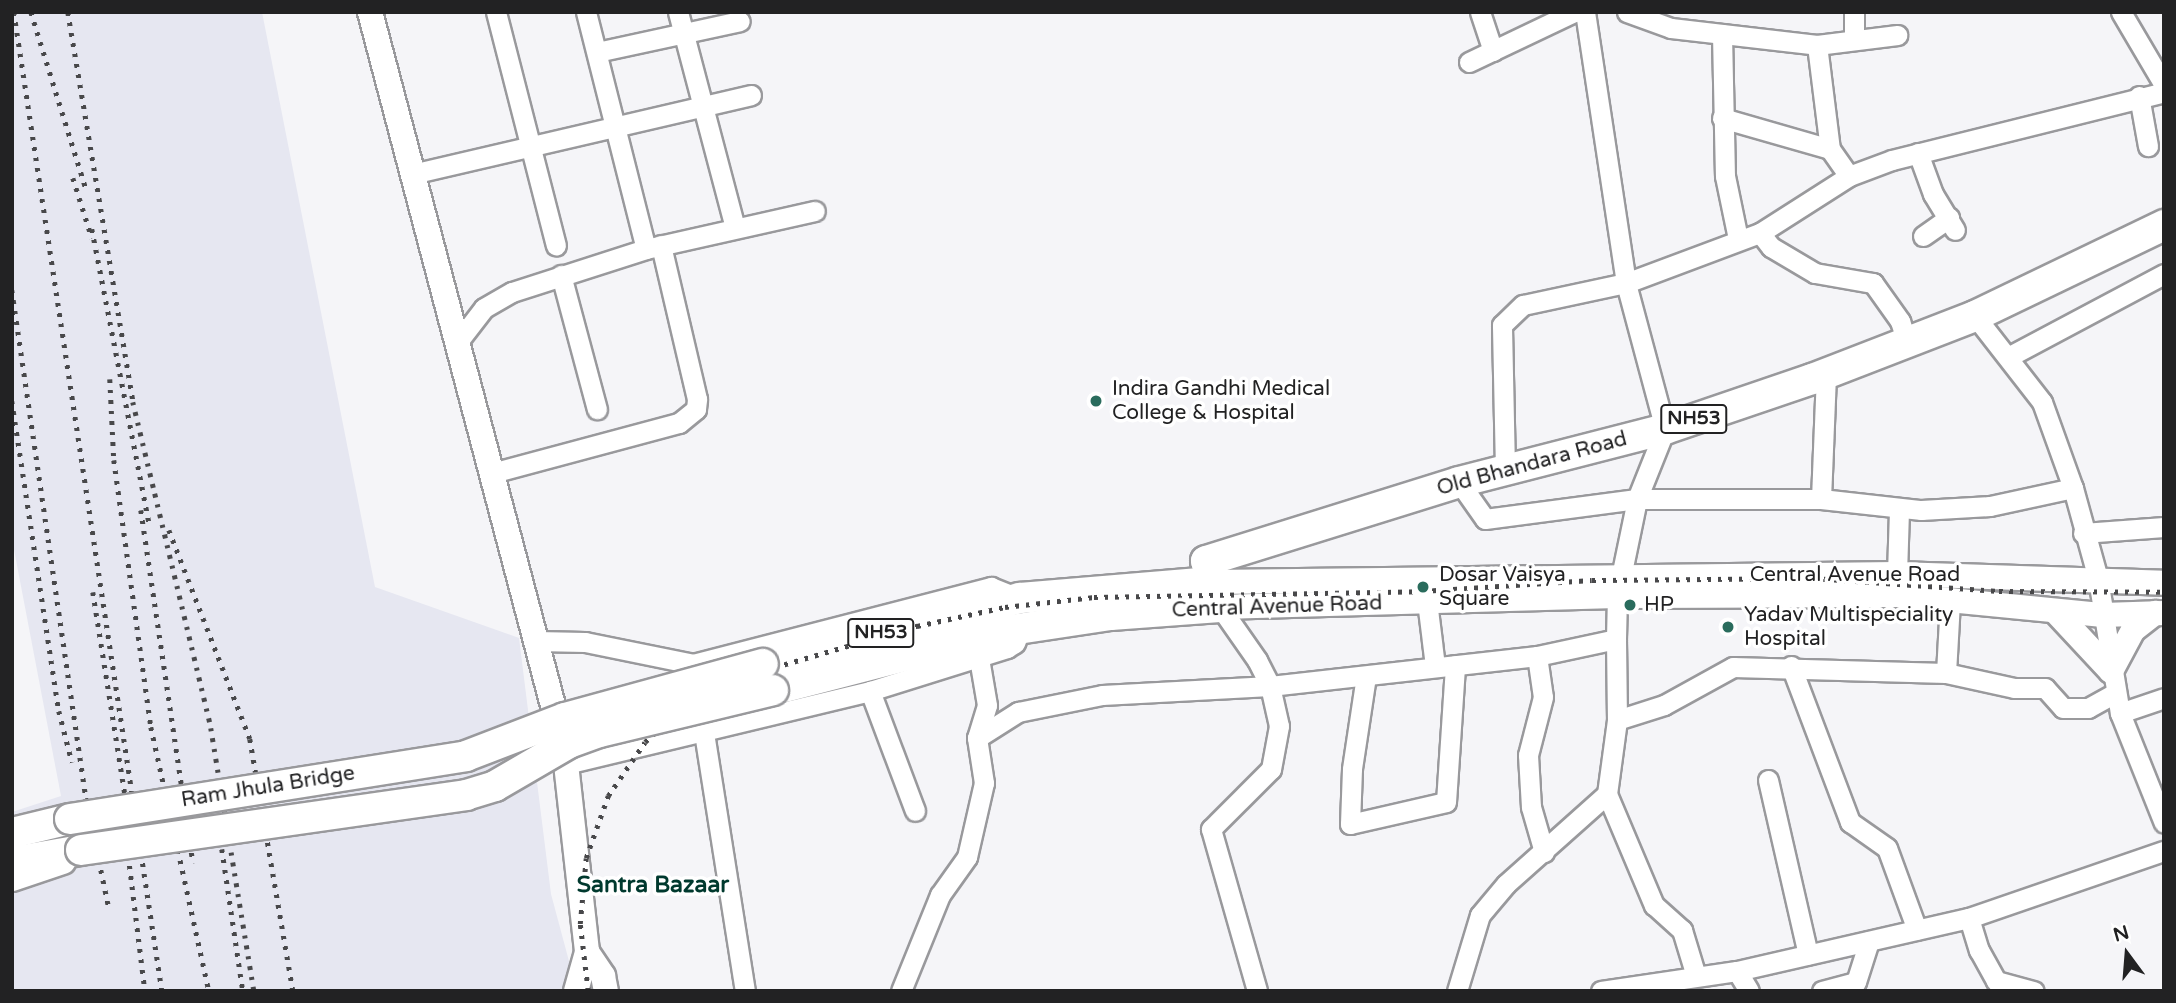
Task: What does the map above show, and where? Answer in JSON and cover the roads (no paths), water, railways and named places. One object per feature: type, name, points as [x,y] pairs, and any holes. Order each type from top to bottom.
[{"type":"highway","name":"Old Bhandara Road","points":[[1212,583],[1459,482],[1665,429],[1826,374],[1906,340],[1975,316],[2164,225]]},
{"type":"highway","name":"NH53","points":[[768,677],[1009,601],[1212,583]]},
{"type":"highway","name":"Central Avenue Road","points":[[1009,630],[1111,615],[1212,583]]},
{"type":"highway","name":"NH53","points":[[768,677],[1009,630]]},
{"type":"highway","name":"Ram Jhula Bridge","points":[[12,833],[70,819],[466,756],[565,718],[768,677]]},
{"type":"highway","name":"Ram Jhula Bridge","points":[[12,862],[466,795],[495,786],[569,743],[768,677]]},
{"type":"main road","points":[[370,12],[537,641],[566,764],[587,952],[576,991]]},
{"type":"main road","name":"Central Avenue Road","points":[[1212,583],[1427,601],[1621,586],[1897,574],[2164,583]]},
{"type":"main road","name":"Central Avenue Road","points":[[1212,583],[1621,586],[1898,594],[2103,615],[2159,613]]},
{"type":"main road","points":[[2055,611],[2113,682],[2133,630],[2159,613]]},
{"type":"main road","points":[[12,879],[54,868],[81,850]]},
{"type":"main road","points":[[587,952],[603,976],[606,991]]},
{"type":"street","points":[[496,12],[556,245]]},
{"type":"street","points":[[492,473],[678,423],[696,409],[698,399],[616,126],[586,12]]},
{"type":"street","points":[[678,12],[735,228]]},
{"type":"street","points":[[1480,12],[1493,51]]},
{"type":"street","points":[[1469,62],[1574,12]]},
{"type":"street","points":[[1585,12],[1626,284],[1665,429],[1637,499],[1621,586],[1616,639],[1616,720],[1607,794],[1654,905],[1682,930],[1696,976]]},
{"type":"street","points":[[1627,12],[1671,28],[1817,45],[1897,35]]},
{"type":"street","points":[[1854,12],[1854,39]]},
{"type":"street","points":[[2121,12],[2164,85]]},
{"type":"street","points":[[597,52],[740,21]]},
{"type":"street","points":[[1722,34],[1725,176],[1738,239]]},
{"type":"street","points":[[1817,45],[1830,149],[1841,171],[1849,176]]},
{"type":"street","points":[[1506,470],[1503,325],[1523,305],[1626,284],[1738,239],[1760,233],[1849,176],[1918,153],[2139,96],[2164,92]]},
{"type":"street","points":[[412,174],[751,95]]},
{"type":"street","points":[[2139,96],[2148,146]]},
{"type":"street","points":[[1722,118],[1830,149]]},
{"type":"street","points":[[1918,153],[1933,194],[1952,224],[1923,236]]},
{"type":"street","points":[[457,343],[484,308],[512,292],[654,247],[815,211]]},
{"type":"street","points":[[1760,233],[1771,247],[1815,272],[1873,282],[1900,321],[1906,340]]},
{"type":"street","points":[[2008,357],[2164,274]]},
{"type":"street","points":[[561,275],[597,409]]},
{"type":"street","points":[[1975,316],[2042,402],[2073,488],[2082,533],[2098,579],[2120,713],[2164,823]]},
{"type":"street","points":[[1821,499],[1826,374]]},
{"type":"street","points":[[1459,482],[1485,519],[1637,499],[1821,499],[1899,509],[1990,506],[2073,488]]},
{"type":"street","points":[[1897,574],[1899,509]]},
{"type":"street","points":[[2082,533],[2164,527]]},
{"type":"street","points":[[1212,583],[1270,686],[1279,726],[1271,769],[1211,829],[1257,991]]},
{"type":"street","points":[[537,641],[585,642],[693,664],[991,587],[1009,601]]},
{"type":"street","points":[[1366,676],[1352,769],[1350,824],[1446,802],[1445,666],[1427,601]]},
{"type":"street","points":[[1946,673],[1950,601]]},
{"type":"street","points":[[566,764],[870,691],[979,658],[1015,643],[1009,630]]},
{"type":"street","points":[[977,738],[1018,712],[1102,695],[1270,686],[1366,676],[1537,656],[1616,639]]},
{"type":"street","points":[[1537,656],[1542,697],[1528,755],[1531,807],[1544,852]]},
{"type":"street","points":[[901,991],[940,895],[967,857],[984,783],[977,738],[987,705],[979,658]]},
{"type":"street","points":[[693,664],[745,991]]},
{"type":"street","points":[[1616,720],[1664,705],[1733,667],[1791,666],[1946,673],[2014,688],[2045,688],[2063,708],[2088,708],[2113,682]]},
{"type":"street","points":[[1791,666],[1850,822],[1887,848],[1917,930]]},
{"type":"street","points":[[870,691],[915,811]]},
{"type":"street","points":[[2120,713],[2164,698]]},
{"type":"street","points":[[1769,780],[1808,954]]},
{"type":"street","points":[[1457,991],[1480,915],[1607,794]]},
{"type":"street","points":[[1601,991],[1737,971],[1969,918],[2164,851]]},
{"type":"street","points":[[1969,918],[1986,966],[1996,981],[2023,990]]},
{"type":"street","points":[[1822,991],[1859,986],[1869,941]]},
{"type":"street","points":[[1737,971],[1749,991]]},
{"type":"railway","points":[[14,12],[162,991]]},
{"type":"railway","points":[[31,12],[86,189]]},
{"type":"railway","points":[[68,12],[133,402],[211,728],[254,991]]},
{"type":"railway","points":[[73,178],[92,238]]},
{"type":"railway","points":[[92,229],[149,521]]},
{"type":"railway","points":[[12,290],[86,798],[109,908]]},
{"type":"railway","points":[[110,379],[114,460],[151,727],[209,991]]},
{"type":"railway","points":[[12,401],[59,711],[72,762]]},
{"type":"railway","points":[[141,510],[193,863]]},
{"type":"railway","points":[[169,530],[250,739],[293,991]]},
{"type":"railway","points":[[588,991],[580,924],[586,858],[608,796],[645,742],[677,712],[734,679],[917,626],[1005,607],[1094,597],[1422,591],[1592,580],[1813,578],[1999,591],[2164,592]]},
{"type":"railway","points":[[93,592],[128,813]]},
{"type":"railway","points":[[122,803],[145,991]]},
{"type":"railway","points":[[222,849],[243,991]]},
{"type":"place","name":"Indira Gandhi Medical College & Hospital","points":[[1096,401]]},
{"type":"place","name":"Dosar Vaisya Square","points":[[1423,587]]},
{"type":"place","name":"HP","points":[[1630,605]]},
{"type":"place","name":"Yadav Multispeciality Hospital","points":[[1728,627]]},
{"type":"district","name":"Santra Bazaar","points":[[653,885]]}]
